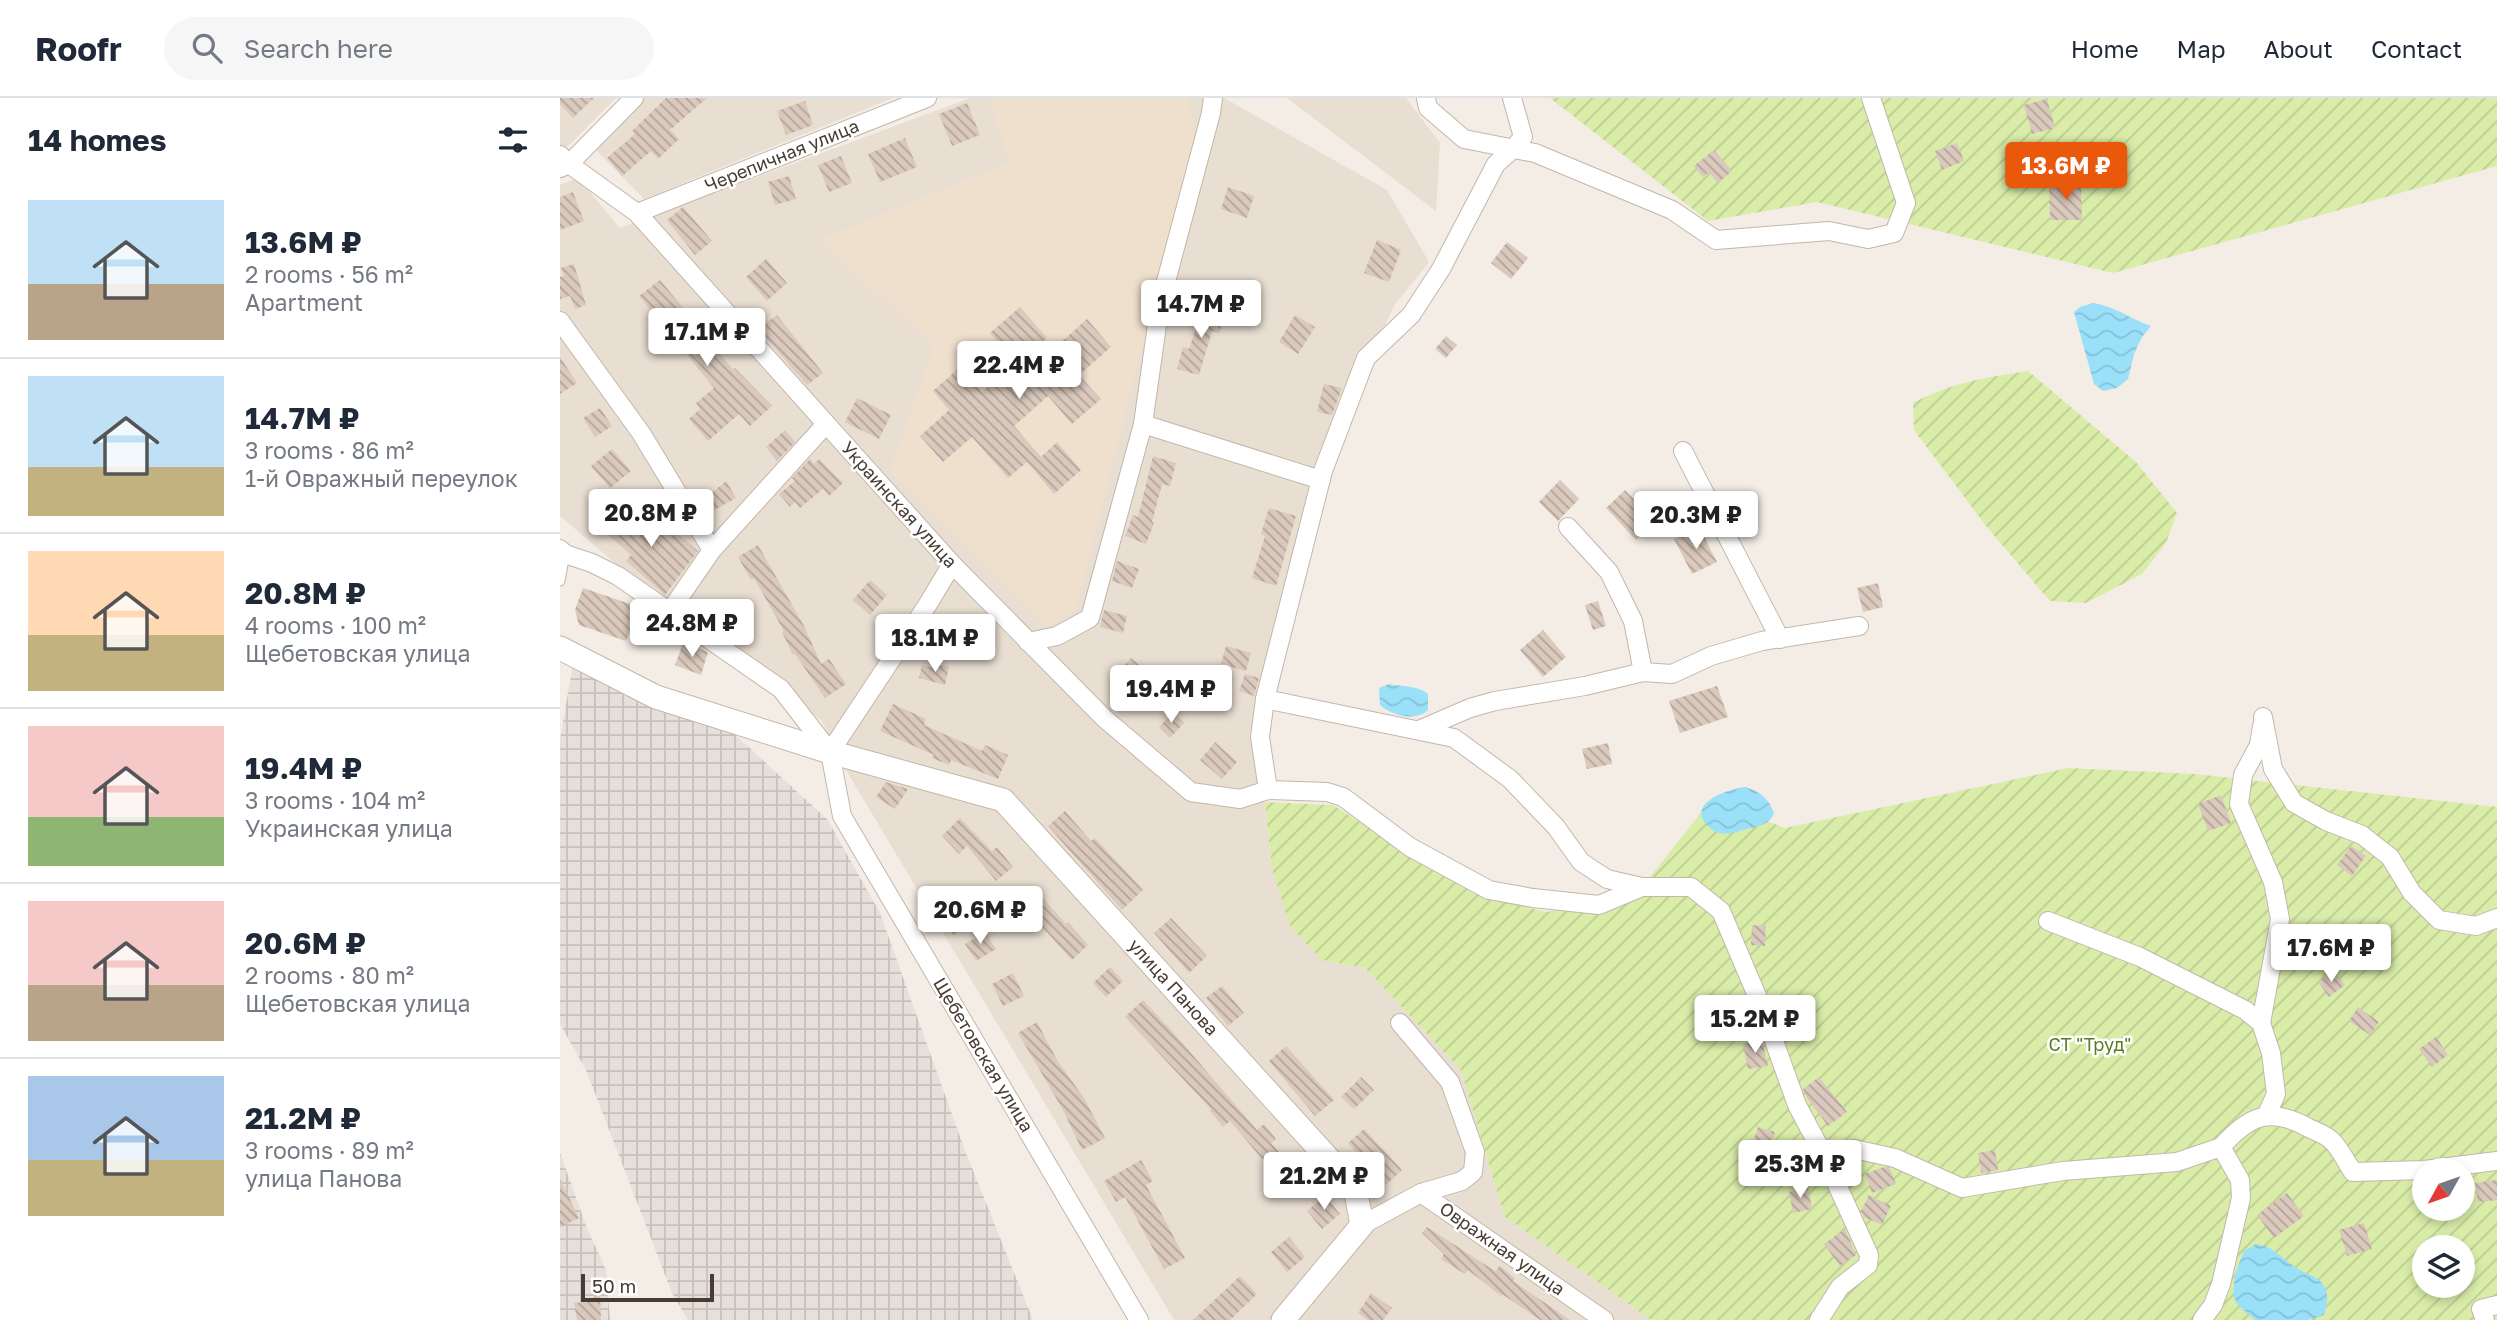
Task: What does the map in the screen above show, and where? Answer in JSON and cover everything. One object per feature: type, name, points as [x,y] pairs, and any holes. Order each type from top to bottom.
[{"type":"street","points":[[563,162],[634,98]]},
{"type":"street","name":"Черепичная улица","points":[[637,214],[927,98]]},
{"type":"street","points":[[1028,642],[1057,636],[1090,618],[1143,424],[1160,304],[1213,98]]},
{"type":"street","points":[[1426,98],[1428,108],[1464,139],[1535,153],[1672,210],[1716,240],[1829,232],[1868,239],[1894,233],[1906,203],[1871,98]]},
{"type":"street","points":[[1268,790],[1260,737],[1265,699],[1321,480],[1366,358],[1411,315],[1441,269],[1496,164],[1523,137],[1512,98]]},
{"type":"street","name":"Украинская улица","points":[[563,162],[637,214],[952,564],[1104,718],[1191,792],[1240,799],[1268,790],[1327,792],[1343,797],[1410,846],[1489,890],[1599,905],[1642,887]]},
{"type":"street","points":[[560,321],[640,433],[712,550]]},
{"type":"street","points":[[670,611],[712,550],[826,424]]},
{"type":"street","points":[[1143,424],[1321,480]]},
{"type":"street","points":[[1683,451],[1780,639]]},
{"type":"street","points":[[1567,527],[1609,572],[1633,621],[1643,672]]},
{"type":"street","name":"Щебетовская улица","points":[[562,552],[618,576],[781,689],[830,752],[842,816],[1139,1320]]},
{"type":"street","points":[[830,752],[952,564]]},
{"type":"street","points":[[1419,730],[1470,708],[1495,701],[1586,687],[1643,672],[1672,674],[1712,656],[1762,641],[1859,626]]},
{"type":"street","name":"улица Панова","points":[[560,648],[656,697],[830,752],[1003,800],[1355,1188],[1362,1225]]},
{"type":"street","points":[[1265,699],[1454,737],[1510,779],[1556,827],[1581,862],[1606,879],[1642,887],[1691,887],[1721,911],[1763,1010],[1797,1105],[1823,1154],[1869,1255],[1868,1265],[1840,1287],[1819,1320]]},
{"type":"street","points":[[2267,1114],[2276,1094],[2271,1053],[2261,1023],[2280,919],[2273,882],[2239,804],[2244,775],[2259,745],[2263,717],[2273,769],[2294,803],[2326,821],[2362,835],[2390,857],[2412,893],[2439,919],[2476,926],[2497,918]]},
{"type":"street","points":[[2048,921],[2140,957],[2245,1010],[2261,1023]]},
{"type":"street","points":[[1400,1023],[1450,1082],[1475,1152],[1473,1172],[1462,1181],[1421,1193]]},
{"type":"street","points":[[1823,1154],[1854,1149],[1895,1158],[1962,1188],[2063,1171],[2177,1162],[2221,1147],[2238,1128],[2251,1119],[2267,1114],[2297,1121],[2331,1140],[2353,1172],[2424,1170],[2497,1161]]},
{"type":"street","points":[[2202,1320],[2213,1305],[2221,1284],[2241,1198],[2240,1180],[2221,1147]]},
{"type":"street","name":"Овражная улица","points":[[1362,1225],[1421,1193],[1604,1320]]},
{"type":"street","points":[[1283,1320],[1362,1225]]},
{"type":"street","points":[[2484,1320],[2481,1309],[2497,1305]]},
{"type":"lane","points":[[560,581],[562,552]]},
{"type":"shaded area","points":[[560,98],[616,98],[560,154]]},
{"type":"shaded area","points":[[644,98],[893,98],[644,199],[594,148]]},
{"type":"shaded area","points":[[970,98],[1224,98],[1387,190],[1429,262],[1394,306],[1327,454],[1266,681],[1261,776],[1272,869],[1322,960],[1365,968],[1461,1070],[1504,1216],[1651,1320],[1174,1320],[846,770],[822,721],[643,587],[560,516],[560,185],[578,178],[620,228]]},
{"type":"shaded area","points":[[1187,98],[1196,130],[1076,611],[1046,627],[890,471],[934,345],[820,239],[1009,163],[990,100]]},
{"type":"shaded area","points":[[1287,98],[1406,98],[1440,143],[1436,211]]},
{"type":"shaded area","points":[[573,664],[733,733],[827,819],[880,913],[964,1148],[1033,1320],[688,1320],[672,1293],[586,1070],[560,1024],[560,740]]},
{"type":"shaded area","points":[[560,1153],[587,1228],[606,1270],[610,1320],[560,1320]]},
{"type":"green space","points":[[1550,98],[2497,98],[2497,166],[2113,273],[1817,202],[1708,221]]},
{"type":"green space","points":[[2028,371],[2136,462],[2177,513],[2166,543],[2142,574],[2086,603],[2050,601],[1986,526],[1914,430],[1913,403],[1955,386]]},
{"type":"green space","name":"СТ \"Труд\"","points":[[2068,768],[2195,774],[2497,807],[2497,1320],[1651,1320],[1504,1216],[1461,1070],[1365,968],[1322,960],[1290,926],[1272,869],[1265,802],[1333,805],[1471,892],[1546,912],[1635,896],[1711,800],[1785,828]]},
{"type":"water","points":[[2093,303],[2151,326],[2134,354],[2128,379],[2117,388],[2103,391],[2094,384],[2074,312]]},
{"type":"water","points":[[1389,684],[1424,691],[1428,694],[1428,710],[1411,717],[1397,715],[1385,709],[1380,705],[1379,688]]},
{"type":"water","points":[[1745,787],[1760,793],[1769,803],[1774,813],[1766,823],[1730,833],[1718,832],[1706,824],[1702,809],[1706,803],[1721,794]]},
{"type":"water","points":[[2256,1244],[2273,1250],[2322,1283],[2327,1294],[2324,1315],[2307,1320],[2255,1320],[2237,1304],[2233,1294],[2235,1274],[2244,1251]]},
{"type":"building","points":[[560,98],[594,98],[573,118],[560,104]]},
{"type":"building","points":[[666,98],[707,98],[670,130],[679,139],[658,159],[651,151],[622,176],[607,158],[635,134],[632,131]]},
{"type":"building","points":[[2047,99],[2055,128],[2032,134],[2024,105]]},
{"type":"building","points":[[805,101],[813,125],[786,135],[777,111]]},
{"type":"building","points":[[967,103],[980,135],[952,146],[939,114]]},
{"type":"building","points":[[905,138],[917,167],[880,182],[868,154]]},
{"type":"building","points":[[1957,143],[1964,161],[1942,170],[1935,151]]},
{"type":"building","points":[[1714,150],[1732,171],[1718,183],[1709,172],[1703,177],[1694,166]]},
{"type":"building","points":[[841,156],[852,183],[829,192],[818,165]]},
{"type":"building","points":[[789,176],[796,199],[775,205],[768,182]]},
{"type":"building","points":[[2049,185],[2081,185],[2082,220],[2050,220]]},
{"type":"building","points":[[1228,187],[1254,196],[1247,218],[1221,209]]},
{"type":"building","points":[[573,192],[584,221],[560,230],[560,197]]},
{"type":"building","points":[[683,207],[712,241],[695,255],[667,220]]},
{"type":"building","points":[[1377,240],[1401,250],[1389,282],[1364,273]]},
{"type":"building","points":[[1507,242],[1528,258],[1511,279],[1491,263]]},
{"type":"building","points":[[766,259],[787,283],[767,301],[746,277]]},
{"type":"building","points":[[574,264],[586,305],[575,309],[570,296],[560,299],[560,277],[564,276],[561,268]]},
{"type":"building","points":[[660,280],[733,369],[735,368],[772,406],[750,426],[739,414],[708,441],[689,419],[700,409],[696,403],[714,388],[639,296]]},
{"type":"building","points":[[1204,305],[1227,312],[1219,333],[1212,331],[1199,375],[1177,369],[1183,347],[1189,349]]},
{"type":"building","points":[[1020,307],[1047,338],[1031,352],[1051,375],[1071,357],[1059,344],[1087,319],[1111,347],[1079,375],[1101,399],[1072,424],[1048,396],[1014,426],[1041,457],[1057,442],[1081,470],[1054,494],[1027,462],[1008,478],[972,437],[943,462],[920,436],[949,410],[933,391],[960,367],[982,392],[1016,362],[990,333]]},
{"type":"building","points":[[777,315],[823,373],[807,385],[758,329]]},
{"type":"building","points":[[1295,315],[1315,327],[1298,354],[1279,342]]},
{"type":"building","points":[[1446,336],[1457,345],[1446,358],[1435,349]]},
{"type":"building","points":[[560,357],[577,383],[560,394]]},
{"type":"building","points":[[1324,384],[1342,388],[1332,415],[1317,412]]},
{"type":"building","points":[[857,398],[891,415],[879,439],[845,422]]},
{"type":"building","points":[[600,408],[612,426],[595,437],[583,418]]},
{"type":"building","points":[[785,430],[795,442],[777,461],[766,447]]},
{"type":"building","points":[[612,449],[631,471],[610,488],[591,466]]},
{"type":"building","points":[[1153,456],[1176,463],[1170,486],[1162,484],[1152,522],[1154,523],[1146,544],[1125,536],[1133,515],[1138,517]]},
{"type":"building","points":[[810,459],[814,464],[819,459],[843,483],[829,496],[823,489],[800,508],[795,502],[790,507],[779,494],[795,481],[792,478]]},
{"type":"building","points":[[1560,480],[1579,499],[1558,521],[1539,502]]},
{"type":"building","points":[[726,481],[736,498],[709,513],[702,501]]},
{"type":"building","points":[[1625,490],[1655,522],[1636,540],[1606,508]]},
{"type":"building","points":[[613,506],[647,537],[662,520],[698,551],[665,595],[626,561],[631,555],[597,524]]},
{"type":"building","points":[[1269,508],[1296,516],[1276,586],[1252,578],[1265,536],[1261,534]]},
{"type":"building","points":[[1699,527],[1717,562],[1692,574],[1674,539]]},
{"type":"building","points":[[758,545],[804,626],[821,664],[829,659],[846,684],[825,698],[795,654],[793,655],[782,632],[784,631],[754,578],[751,580],[738,557]]},
{"type":"building","points":[[1117,561],[1139,569],[1132,588],[1112,581]]},
{"type":"building","points":[[870,580],[887,595],[870,615],[853,600]]},
{"type":"building","points":[[1878,583],[1883,607],[1863,612],[1857,588]]},
{"type":"building","points":[[583,588],[639,607],[626,641],[579,625],[575,610]]},
{"type":"building","points":[[1598,601],[1606,626],[1593,630],[1585,605]]},
{"type":"building","points":[[1104,610],[1127,616],[1123,633],[1100,627]]},
{"type":"building","points":[[1543,630],[1566,657],[1543,677],[1520,650]]},
{"type":"building","points":[[683,643],[708,652],[701,675],[675,665]]},
{"type":"building","points":[[1226,646],[1251,653],[1246,671],[1221,664]]},
{"type":"building","points":[[1131,658],[1149,673],[1132,691],[1115,676]]},
{"type":"building","points":[[934,663],[949,667],[945,685],[919,678],[922,665],[933,668]]},
{"type":"building","points":[[1245,674],[1259,678],[1254,696],[1239,691]]},
{"type":"building","points":[[1717,686],[1728,717],[1680,733],[1669,701]]},
{"type":"building","points":[[893,704],[926,719],[924,725],[982,751],[985,745],[1008,755],[998,779],[951,760],[949,765],[932,758],[934,755],[880,731]]},
{"type":"building","points":[[1173,713],[1184,723],[1170,738],[1159,727]]},
{"type":"building","points":[[1215,742],[1237,762],[1222,779],[1200,760]]},
{"type":"building","points":[[1608,743],[1612,764],[1587,769],[1582,749]]},
{"type":"building","points":[[886,782],[908,789],[895,809],[876,797]]},
{"type":"building","points":[[2221,795],[2231,823],[2208,831],[2198,804]]},
{"type":"building","points":[[1065,811],[1091,841],[1095,838],[1143,890],[1122,910],[1048,826]]},
{"type":"building","points":[[960,818],[992,851],[997,847],[1013,867],[996,881],[967,846],[959,854],[942,836]]},
{"type":"building","points":[[2351,846],[2366,856],[2352,876],[2337,865]]},
{"type":"building","points":[[1040,895],[1088,945],[1072,960],[1025,908]]},
{"type":"building","points":[[959,910],[968,926],[953,935],[943,919]]},
{"type":"building","points":[[1171,918],[1207,956],[1189,973],[1154,933]]},
{"type":"building","points":[[1752,925],[1766,926],[1765,946],[1751,945]]},
{"type":"building","points":[[985,932],[996,949],[976,961],[965,944]]},
{"type":"building","points":[[1110,967],[1123,981],[1106,997],[1093,983]]},
{"type":"building","points":[[2333,970],[2345,985],[2329,997],[2318,982]]},
{"type":"building","points":[[1013,973],[1024,996],[1003,1006],[992,984]]},
{"type":"building","points":[[1222,986],[1244,1013],[1228,1026],[1206,998]]},
{"type":"building","points":[[1143,1000],[1257,1130],[1264,1124],[1276,1139],[1271,1143],[1298,1174],[1281,1190],[1268,1176],[1273,1172],[1230,1121],[1223,1127],[1211,1109],[1125,1017]]},
{"type":"building","points":[[2358,1007],[2379,1022],[2370,1035],[2349,1021]]},
{"type":"building","points":[[1037,1022],[1057,1060],[1084,1098],[1105,1138],[1082,1150],[1063,1110],[1018,1033]]},
{"type":"building","points":[[2436,1037],[2448,1055],[2432,1067],[2419,1049]]},
{"type":"building","points":[[1762,1041],[1768,1066],[1748,1069],[1743,1044]]},
{"type":"building","points":[[1286,1046],[1334,1100],[1315,1116],[1269,1061]]},
{"type":"building","points":[[1361,1077],[1374,1090],[1354,1109],[1341,1097]]},
{"type":"building","points":[[1819,1077],[1847,1112],[1828,1126],[1803,1089]]},
{"type":"building","points":[[1758,1127],[1775,1132],[1768,1154],[1751,1148]]},
{"type":"building","points":[[1364,1129],[1402,1170],[1386,1185],[1348,1143]]},
{"type":"building","points":[[1995,1150],[1998,1170],[1981,1173],[1978,1153]]},
{"type":"building","points":[[1141,1160],[1153,1181],[1146,1185],[1185,1258],[1164,1269],[1125,1197],[1116,1202],[1104,1181]]},
{"type":"building","points":[[1884,1167],[1890,1169],[1896,1184],[1872,1193],[1865,1174]]},
{"type":"building","points":[[560,1179],[579,1218],[560,1227]]},
{"type":"building","points":[[2497,1180],[2497,1200],[2478,1202],[2475,1183]]},
{"type":"building","points":[[1808,1188],[1812,1209],[1793,1213],[1789,1192]]},
{"type":"building","points":[[2287,1193],[2304,1216],[2274,1238],[2257,1215]]},
{"type":"building","points":[[1869,1195],[1891,1206],[1882,1225],[1864,1217],[1861,1211]]},
{"type":"building","points":[[1325,1196],[1340,1214],[1322,1229],[1307,1211]]},
{"type":"building","points":[[2364,1223],[2372,1249],[2347,1256],[2339,1230]]},
{"type":"building","points":[[1427,1227],[1495,1271],[1500,1266],[1515,1278],[1513,1281],[1570,1320],[1540,1320],[1502,1294],[1501,1296],[1468,1270],[1465,1274],[1441,1259],[1444,1254],[1422,1233]]},
{"type":"building","points":[[1845,1229],[1856,1255],[1840,1266],[1824,1244]]},
{"type":"building","points":[[1289,1237],[1305,1257],[1287,1272],[1271,1252]]},
{"type":"building","points":[[1240,1276],[1257,1294],[1230,1320],[1193,1320]]},
{"type":"building","points":[[1371,1293],[1392,1308],[1383,1320],[1368,1320],[1358,1313]]},
{"type":"building","points":[[600,1294],[601,1320],[577,1320],[574,1303],[587,1302]]}]
